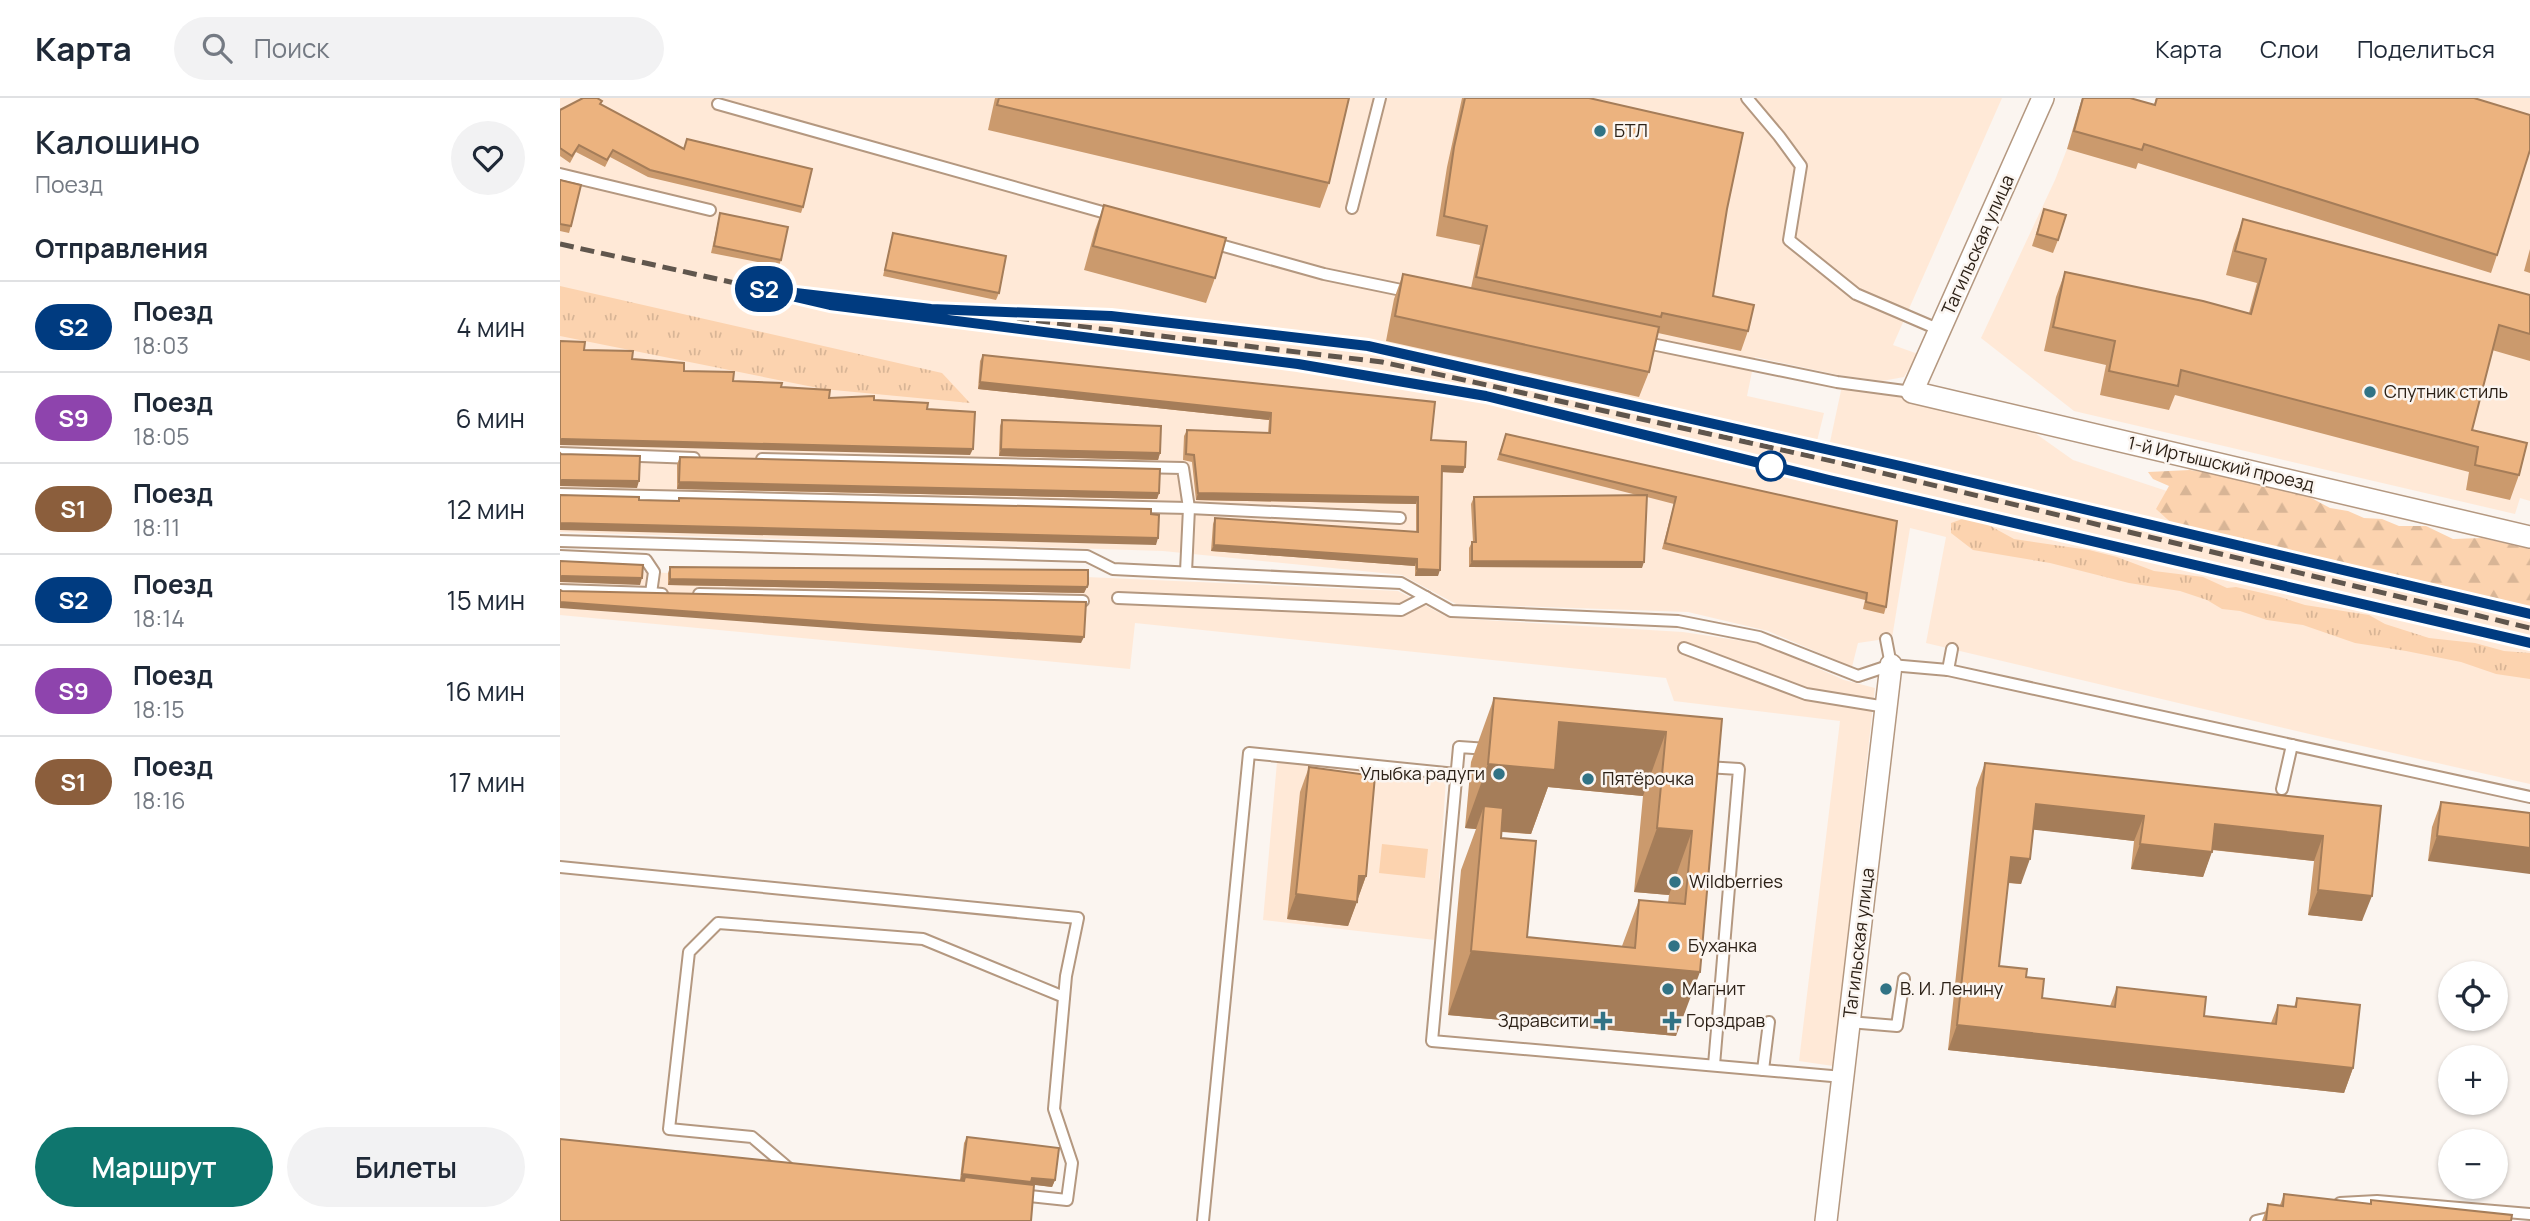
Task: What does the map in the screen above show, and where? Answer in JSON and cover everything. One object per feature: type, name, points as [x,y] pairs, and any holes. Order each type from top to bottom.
[{"type":"street","name":"Тагильская улица","points":[[1911,395],[2043,98]]},
{"type":"street","name":"1-й Иртышский проезд","points":[[1911,395],[2529,532]]},
{"type":"street","name":"Тагильская улица","points":[[1826,1221],[1891,665]]},
{"type":"lane","points":[[1352,208],[1380,98]]},
{"type":"lane","points":[[1747,98],[1801,166],[1789,240],[1856,294],[1940,330]]},
{"type":"lane","points":[[718,104],[1122,217]]},
{"type":"lane","points":[[560,174],[710,210]]},
{"type":"lane","points":[[1203,240],[1324,274],[1418,294]]},
{"type":"lane","points":[[1632,340],[1911,395]]},
{"type":"lane","points":[[560,453],[700,458]]},
{"type":"lane","points":[[755,459],[1183,468],[1189,508],[1186,572]]},
{"type":"lane","points":[[560,494],[1189,508],[1400,518]]},
{"type":"lane","points":[[560,541],[1087,556],[1113,569],[1401,583],[1451,611],[1678,621],[1759,637],[1858,676],[1891,665],[1948,670],[2530,797]]},
{"type":"lane","points":[[560,556],[646,560],[654,572],[650,593]]},
{"type":"lane","points":[[560,590],[678,594]]},
{"type":"lane","points":[[692,594],[1083,601]]},
{"type":"lane","points":[[1118,598],[1401,610],[1426,597]]},
{"type":"lane","points":[[1886,639],[1891,665]]},
{"type":"lane","points":[[1684,648],[1807,694],[1886,707]]},
{"type":"lane","points":[[1948,670],[1952,649]]},
{"type":"lane","points":[[2282,789],[2292,745]]},
{"type":"lane","points":[[1496,750],[1459,747],[1432,1041],[1843,1077]]},
{"type":"lane","points":[[1203,1221],[1249,753],[1294,761],[1456,774]]},
{"type":"lane","points":[[1698,766],[1739,769],[1714,1065]]},
{"type":"lane","points":[[560,867],[1078,918],[1066,976],[1054,1109],[1072,1163],[1066,1200],[1012,1194]]},
{"type":"lane","points":[[805,1172],[792,1171],[752,1137],[669,1129],[689,952],[718,923],[923,939],[1064,998]]},
{"type":"lane","points":[[1850,1022],[1897,1026],[1904,979]]},
{"type":"lane","points":[[1763,1070],[1769,1022]]},
{"type":"lane","points":[[2329,1203],[2377,1201],[2522,1216]]},
{"type":"lane","points":[[2256,1221],[2292,1212]]},
{"type":"shaded area","points":[[560,98],[2002,98],[1893,345],[1918,354],[1904,377],[1882,381],[1838,375],[1755,357],[1747,396],[1824,413],[1817,441],[1830,442],[1842,386],[1909,398],[2022,424],[2073,460],[2191,499],[2530,560],[2530,784],[1926,643],[1946,537],[1910,528],[1892,638],[1858,643],[1852,667],[1768,631],[1688,612],[1456,604],[1402,575],[1163,551],[560,532]]},
{"type":"shaded area","points":[[2156,98],[2530,98],[2530,501],[2520,498],[2515,514],[2074,411],[1981,338],[2067,149],[2148,123]]},
{"type":"shaded area","points":[[560,567],[668,573],[1086,577],[1398,591],[1449,618],[1683,632],[1763,644],[1844,680],[1875,688],[1833,1066],[1799,1061],[1840,721],[1674,701],[1666,678],[1135,623],[1130,669],[560,615]]},
{"type":"shaded area","points":[[1277,762],[1446,779],[1435,940],[1263,920]]},
{"type":"green space","points":[[560,286],[942,373],[970,403],[823,389],[560,336]]},
{"type":"green space","points":[[2190,470],[2289,486],[2330,508],[2348,511],[2364,518],[2382,519],[2399,526],[2426,526],[2453,539],[2482,538],[2530,549],[2530,617],[2504,600],[2492,597],[2425,597],[2256,549],[2202,541],[2177,528],[2156,509],[2169,486],[2153,479],[2148,472]]},
{"type":"green space","points":[[1968,517],[1976,518],[2014,539],[2089,550],[2154,571],[2203,577],[2227,588],[2236,587],[2305,605],[2369,615],[2385,624],[2429,638],[2530,653],[2530,679],[2496,674],[2461,662],[2355,643],[2303,625],[2222,609],[2207,600],[2180,591],[2129,583],[2050,563],[1973,550],[1951,533],[1951,523]]},
{"type":"green space","points":[[1382,844],[1428,849],[1425,878],[1379,873]]},
{"type":"building","points":[[583,98],[597,98],[602,101],[600,104],[684,149],[687,139],[812,169],[803,207],[650,170],[613,150],[607,160],[579,145],[572,156],[560,148],[560,110]]},
{"type":"building","points":[[999,98],[1349,98],[1329,183],[997,105]]},
{"type":"building","points":[[1465,98],[1589,98],[1743,133],[1713,296],[1754,305],[1748,331],[1662,313],[1661,317],[1476,277],[1487,226],[1444,216],[1454,147]]},
{"type":"building","points":[[2083,98],[2130,98],[2155,105],[2157,98],[2474,98],[2530,115],[2530,150],[2497,255],[2144,144],[2142,150],[2074,131]]},
{"type":"building","points":[[560,180],[581,185],[571,226],[560,224]]},
{"type":"building","points":[[1104,205],[1226,238],[1215,278],[1093,246]]},
{"type":"building","points":[[2044,209],[2066,215],[2058,240],[2037,234]]},
{"type":"building","points":[[720,213],[788,227],[781,260],[714,246]]},
{"type":"building","points":[[2243,219],[2530,295],[2530,334],[2499,325],[2472,430],[2527,443],[2519,475],[2475,465],[2478,447],[2181,370],[2178,386],[2109,371],[2115,341],[2053,327],[2065,272],[2203,301],[2251,314],[2266,259],[2235,251]]},
{"type":"building","points":[[893,233],[1006,256],[999,293],[885,270]]},
{"type":"building","points":[[1403,274],[1659,327],[1649,372],[1395,316]]},
{"type":"building","points":[[560,341],[585,342],[584,350],[633,351],[632,359],[684,363],[684,371],[734,372],[733,381],[782,383],[781,387],[830,390],[829,398],[874,396],[874,400],[928,403],[927,409],[975,412],[973,449],[560,440]]},
{"type":"building","points":[[983,355],[1435,402],[1431,440],[1466,442],[1465,467],[1442,466],[1440,570],[1417,569],[1417,559],[1214,545],[1215,518],[1418,532],[1418,497],[1198,493],[1194,455],[1186,454],[1187,430],[1270,433],[1271,413],[980,382]]},
{"type":"building","points":[[1002,420],[1161,426],[1160,453],[1001,449]]},
{"type":"building","points":[[1506,434],[1897,521],[1886,607],[1866,602],[1867,593],[1665,543],[1676,497],[1500,454]]},
{"type":"building","points":[[560,453],[640,456],[639,481],[560,482]]},
{"type":"building","points":[[680,457],[1160,469],[1159,493],[679,482]]},
{"type":"building","points":[[560,495],[679,501],[679,498],[1151,509],[1151,514],[1159,515],[1158,538],[560,523]]},
{"type":"building","points":[[1647,495],[1644,562],[1472,561],[1472,542],[1476,542],[1474,497]]},
{"type":"building","points":[[560,561],[643,565],[642,578],[560,577]]},
{"type":"building","points":[[670,567],[1088,570],[1088,584],[1087,587],[670,579]]},
{"type":"building","points":[[560,590],[1086,602],[1084,637],[560,602]]},
{"type":"building","points":[[1494,698],[1722,719],[1700,972],[1471,951],[1484,806],[1503,808],[1501,838],[1536,841],[1527,937],[1635,948],[1639,900],[1685,904],[1692,831],[1657,828],[1666,732],[1559,722],[1555,770],[1488,764]]},
{"type":"building","points":[[1985,763],[2381,806],[2372,896],[2318,890],[2323,836],[2215,824],[2212,852],[2140,844],[2144,816],[2036,804],[2030,859],[2011,857],[1999,966],[2027,969],[2026,977],[2044,979],[2042,998],[2115,1007],[2117,987],[2206,997],[2204,1016],[2276,1024],[2278,1005],[2296,1007],[2297,998],[2360,1005],[2353,1068],[1957,1025]]},
{"type":"building","points":[[1309,767],[1375,776],[1366,876],[1359,876],[1357,902],[1296,894]]},
{"type":"building","points":[[2441,802],[2530,813],[2530,848],[2437,836]]},
{"type":"building","points":[[967,1137],[1059,1148],[1055,1180],[1032,1178],[1031,1182],[962,1174]]},
{"type":"building","points":[[560,1139],[964,1181],[965,1177],[1034,1185],[1031,1221],[560,1221]]},
{"type":"building","points":[[2284,1194],[2512,1215],[2511,1221],[2266,1221],[2268,1204],[2283,1206]]},
{"type":"railway","points":[[560,244],[762,289],[1382,362],[1828,460],[2530,628]]},
{"type":"railway","points":[[1047,313],[1110,316],[1368,346],[1784,439]]},
{"type":"railway","points":[[1114,340],[1298,364],[1486,395],[1829,480],[2530,643]]},
{"type":"railway","points":[[1838,452],[2530,614]]},
{"type":"train","name":"S2","points":[[2530,614],[1905,467],[1368,346],[1111,316],[931,309],[762,289],[830,305],[1298,364],[1486,396],[1829,480],[2530,643]]},
{"type":"place","name":"БТЛ","points":[[1600,131]]},
{"type":"place","name":"Спутник стиль","points":[[2370,392]]},
{"type":"place","name":"Улыбка радуги","points":[[1499,774]]},
{"type":"place","name":"Пятёрочка","points":[[1588,779]]},
{"type":"place","name":"Wildberries","points":[[1675,882]]},
{"type":"place","name":"Буханка","points":[[1674,946]]},
{"type":"place","name":"Магнит","points":[[1668,989]]},
{"type":"place","name":"В. И. Ленину","points":[[1886,989]]},
{"type":"place","name":"Здравсити","points":[[1603,1021]]},
{"type":"place","name":"Горздрав","points":[[1672,1021]]}]
